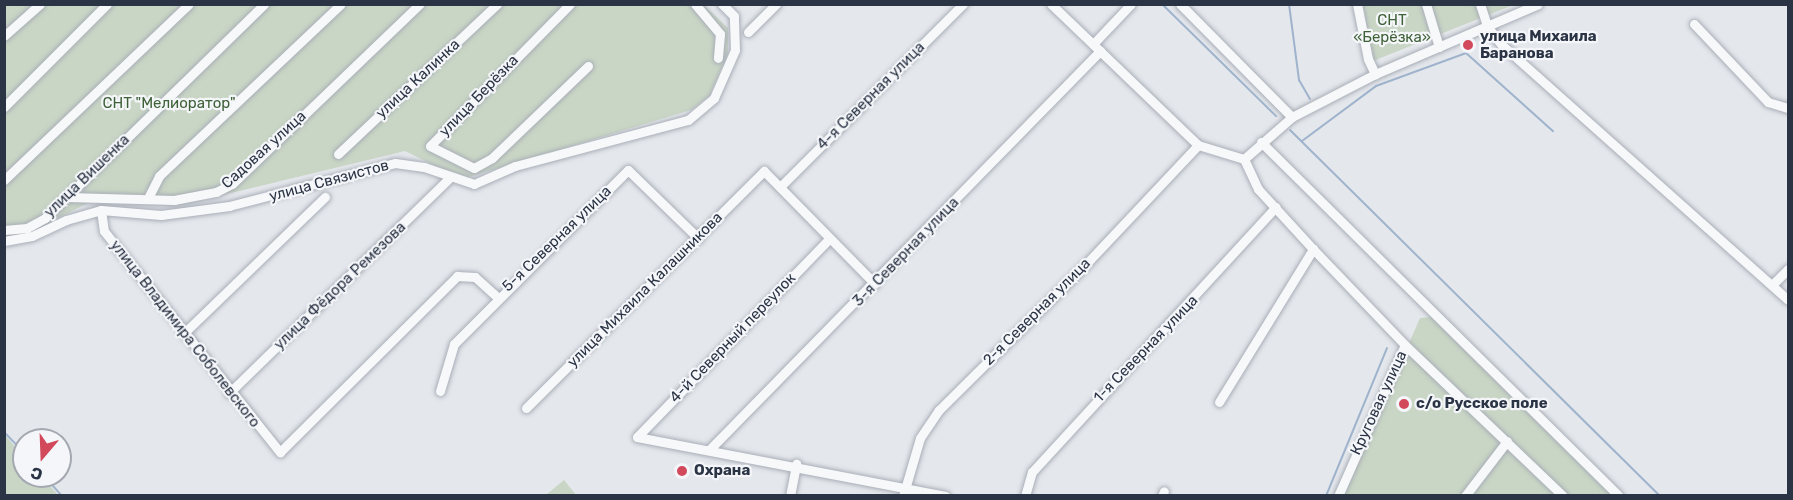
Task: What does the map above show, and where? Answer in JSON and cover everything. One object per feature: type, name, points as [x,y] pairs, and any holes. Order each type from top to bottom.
[{"type":"street","points":[[4,36],[40,4]]},
{"type":"street","points":[[4,107],[107,4]]},
{"type":"street","points":[[4,180],[189,4]]},
{"type":"street","name":"улица Вишенка","points":[[4,230],[27,228],[68,197],[264,4]]},
{"type":"street","points":[[149,196],[159,176],[341,4]]},
{"type":"street","name":"Садовая улица","points":[[68,197],[149,196],[174,200],[216,192],[232,184],[420,4]]},
{"type":"street","name":"улица Калинка","points":[[338,154],[497,4]]},
{"type":"street","name":"улица Берёзка","points":[[570,4],[430,146],[474,168],[492,158],[588,66]]},
{"type":"street","points":[[695,4],[720,34],[718,58]]},
{"type":"street","name":"улица Связистов","points":[[4,241],[32,236],[66,220],[101,210],[161,215],[210,209],[395,162],[424,167],[465,184],[484,183],[515,166],[677,123],[701,112],[722,84],[735,50],[734,16],[722,4]]},
{"type":"street","points":[[748,32],[776,4]]},
{"type":"street","name":"4-я Северная улица","points":[[780,187],[963,4]]},
{"type":"street","points":[[1051,4],[1198,145],[1244,159],[1258,189],[1405,345]]},
{"type":"street","points":[[1093,44],[1131,4]]},
{"type":"street","points":[[1180,4],[1292,117]]},
{"type":"street","points":[[1357,4],[1368,59],[1375,74]]},
{"type":"street","points":[[1426,4],[1439,47]]},
{"type":"street","points":[[1480,4],[1487,26],[1502,45],[1788,300]]},
{"type":"street","points":[[1244,159],[1292,117],[1375,74],[1536,5]]},
{"type":"street","points":[[1694,24],[1768,102],[1788,108]]},
{"type":"street","name":"3-я Северная улица","points":[[709,450],[875,284],[1100,51]]},
{"type":"street","points":[[1261,142],[1619,495]]},
{"type":"street","name":"2-я Северная улица","points":[[904,490],[920,438],[939,410],[1086,264],[1198,145]]},
{"type":"street","name":"5-я Северная улица","points":[[440,391],[454,344],[497,297],[628,170],[698,238]]},
{"type":"street","name":"улица Михаила Калашникова","points":[[526,408],[764,171],[780,187]]},
{"type":"street","name":"улица Фёдора Ремезова","points":[[229,393],[449,178]]},
{"type":"street","points":[[780,187],[875,284]]},
{"type":"street","points":[[184,333],[325,197]]},
{"type":"street","name":"1-я Северная улица","points":[[1025,495],[1032,472],[1276,207]]},
{"type":"street","name":"улица Владимира Соболевского","points":[[101,210],[104,231],[229,393],[280,452],[457,276],[475,277],[497,297]]},
{"type":"street","name":"4-й Северный переулок","points":[[709,450],[637,437],[829,239]]},
{"type":"street","points":[[1219,402],[1313,249]]},
{"type":"street","points":[[1772,285],[1788,269]]},
{"type":"street","name":"Круговая улица","points":[[1338,495],[1405,345],[1563,495]]},
{"type":"street","points":[[1465,495],[1507,441]]},
{"type":"street","points":[[709,450],[796,464],[904,490],[945,495]]},
{"type":"street","points":[[790,495],[796,464]]},
{"type":"green space","name":"СНТ \"Мелиоратор\"","points":[[703,4],[728,28],[728,53],[710,95],[691,110],[462,179],[405,151],[181,205],[92,201],[24,235],[5,236],[5,5]]},
{"type":"green space","name":"СНТ «Берёзка»","points":[[1363,4],[1513,5],[1373,61]]},
{"type":"green space","points":[[1432,317],[1612,495],[1343,496],[1420,318]]},
{"type":"green space","points":[[5,435],[12,443],[12,488],[52,488],[58,495],[5,495]]},
{"type":"green space","points":[[564,480],[576,495],[546,495]]},
{"type":"waterway","points":[[1162,4],[1276,116]]},
{"type":"waterway","points":[[1289,4],[1299,80],[1310,99]]},
{"type":"waterway","points":[[1302,141],[1376,86],[1466,53],[1553,131]]},
{"type":"waterway","points":[[1290,130],[1660,496]]},
{"type":"waterway","points":[[1326,496],[1387,348]]},
{"type":"waterway","points":[[4,432],[12,440]]},
{"type":"waterway","points":[[55,488],[62,496]]},
{"type":"place","name":"улица Михаила Баранова","points":[[1468,45]]},
{"type":"place","name":"с/о Русское поле","points":[[1404,404]]},
{"type":"place","name":"Охрана","points":[[682,471]]}]
